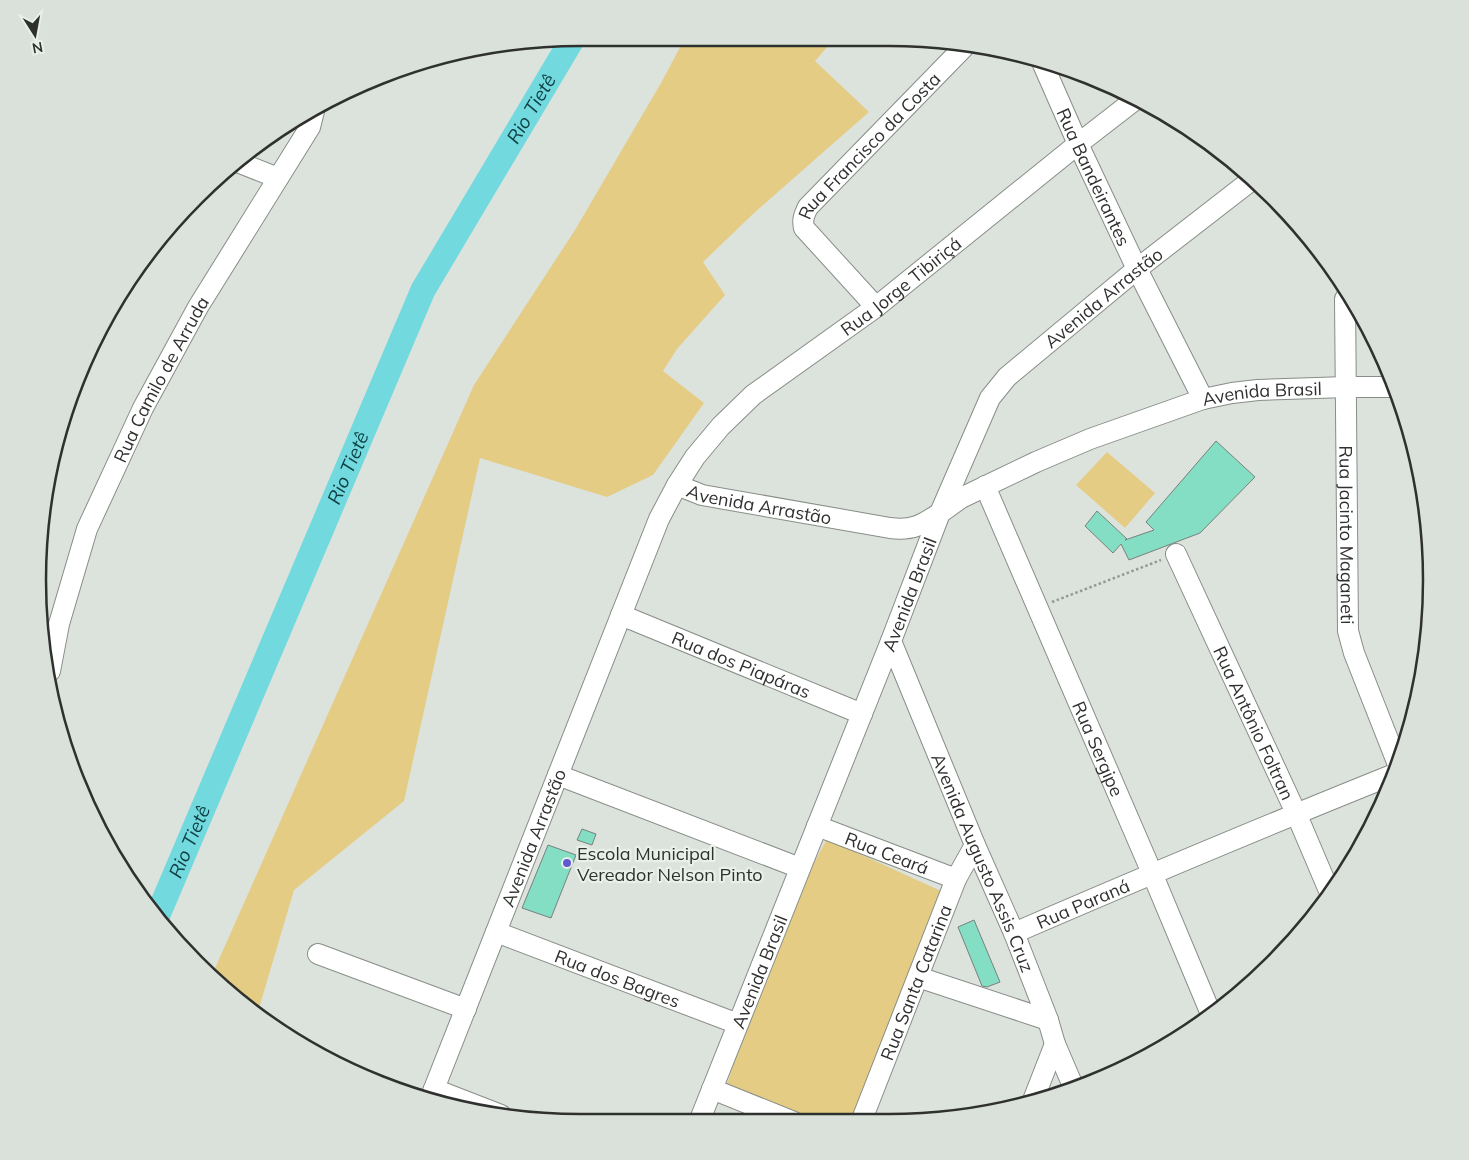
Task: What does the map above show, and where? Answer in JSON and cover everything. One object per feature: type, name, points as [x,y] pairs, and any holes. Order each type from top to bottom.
[{"type":"street","name":"Rua Francisco da Costa","points":[[876,307],[804,228],[802,221],[808,207],[959,51]]},
{"type":"street","name":"Rua Bandeirantes","points":[[1046,70],[1137,269],[1203,398]]},
{"type":"street","name":"Rua Jorge Tibiriçá","points":[[677,485],[694,457],[753,395],[876,307],[1130,104]]},
{"type":"street","name":"Rua Camilo de Arruda","points":[[52,658],[59,624],[87,529],[143,408],[189,324],[310,127],[312,119]]},
{"type":"street","points":[[245,165],[278,178]]},
{"type":"street","name":"Avenida Arrastão","points":[[432,1093],[659,519],[677,485],[702,495],[904,530],[925,523],[940,513],[990,398],[1007,377],[1137,269],[1247,185]]},
{"type":"street","name":"Rua Jacinto Maganeti","points":[[1346,305],[1348,631],[1354,653],[1394,753]]},
{"type":"street","name":"Avenida Brasil","points":[[702,1114],[891,641],[940,513],[961,498],[985,486],[1090,439],[1203,398],[1258,390],[1386,387]]},
{"type":"street","name":"Rua Sergipe","points":[[985,486],[1208,1007]]},
{"type":"street","name":"Rua Antônio Foltran","points":[[1176,554],[1296,814],[1327,885]]},
{"type":"street","name":"Rua dos Piapáras","points":[[621,615],[862,714]]},
{"type":"street","name":"Avenida Augusto Assis Cruz","points":[[891,641],[975,845],[1014,933],[1048,1020],[1055,1044],[1071,1081]]},
{"type":"street","points":[[558,775],[800,868]]},
{"type":"street","name":"Rua Paraná","points":[[1014,933],[1152,873],[1384,778]]},
{"type":"street","name":"Rua Ceará","points":[[817,826],[956,879]]},
{"type":"street","name":"Rua Santa Catarina","points":[[864,1114],[956,879],[975,845]]},
{"type":"street","name":"Rua dos Bagres","points":[[496,932],[738,1024]]},
{"type":"street","points":[[318,954],[466,1009]]},
{"type":"street","points":[[918,977],[1048,1020]]},
{"type":"street","points":[[1036,1093],[1055,1044]]},
{"type":"street","points":[[712,1089],[774,1114]]},
{"type":"path","points":[[1038,607],[1176,554]]},
{"type":"shaded area","points":[[681,46],[828,46],[815,61],[869,112],[753,214],[703,262],[725,295],[677,349],[663,371],[704,403],[653,475],[607,497],[480,458],[404,801],[294,890],[260,1006],[215,968],[474,385],[575,230]]},
{"type":"shaded area","points":[[1107,452],[1155,493],[1125,528],[1076,485]]},
{"type":"shaded area","points":[[827,839],[941,891],[857,1114],[800,1114],[727,1084],[746,1028],[810,870]]},
{"type":"building","points":[[1216,441],[1255,477],[1200,533],[1129,560],[1121,544],[1113,553],[1085,526],[1097,511],[1127,539],[1125,540],[1154,530],[1146,522]]},
{"type":"building","points":[[582,829],[596,834],[592,845],[577,840]]},
{"type":"building","points":[[548,845],[576,855],[551,918],[522,908]]},
{"type":"building","points":[[974,920],[1000,982],[987,987],[982,986],[958,927]]},
{"type":"waterway","name":"Rio Tietê","points":[[160,909],[423,290],[568,46]]},
{"type":"place","name":"Escola Municipal Vereador Nelson Pinto","points":[[567,863]]}]
